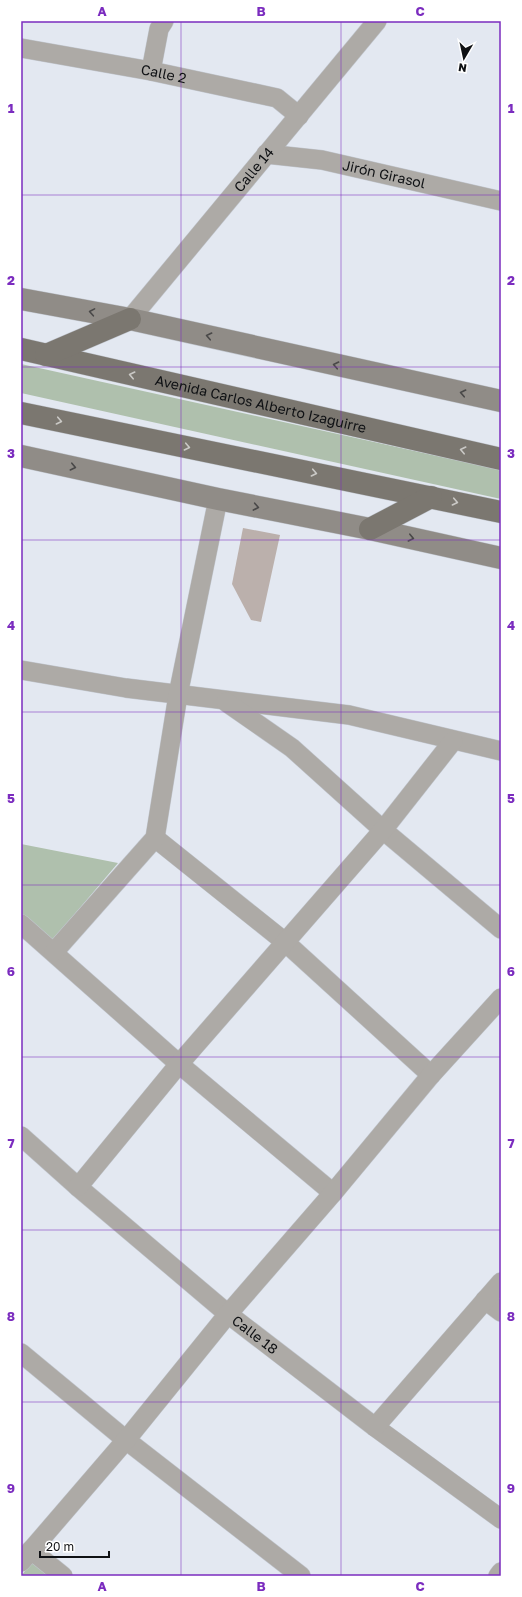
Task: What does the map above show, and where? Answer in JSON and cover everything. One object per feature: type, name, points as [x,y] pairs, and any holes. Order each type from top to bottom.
[{"type":"main road","points":[[46,355],[130,319]]},
{"type":"main road","name":"Avenida Carlos Alberto Izaguirre","points":[[21,349],[501,459]]},
{"type":"main road","points":[[21,413],[501,512]]},
{"type":"main road","points":[[370,529],[431,497]]},
{"type":"street","points":[[151,71],[159,29],[164,21]]},
{"type":"street","name":"Calle 14","points":[[130,319],[377,21]]},
{"type":"street","name":"Calle 2","points":[[21,48],[151,71],[277,98],[299,116]]},
{"type":"street","name":"Jirón Girasol","points":[[266,154],[322,160],[501,201]]},
{"type":"street","points":[[21,299],[130,319],[501,401]]},
{"type":"street","points":[[21,456],[501,558]]},
{"type":"street","points":[[54,952],[155,838],[178,695],[218,499]]},
{"type":"street","points":[[21,670],[126,688],[349,715],[452,741],[501,751]]},
{"type":"street","points":[[223,700],[292,748],[383,830],[501,929]]},
{"type":"street","points":[[78,1187],[179,1064],[383,830],[452,741]]},
{"type":"street","points":[[155,838],[285,942],[431,1075]]},
{"type":"street","points":[[21,924],[179,1064],[333,1193]]},
{"type":"street","points":[[63,1576],[26,1556],[126,1440],[228,1314],[333,1193],[431,1075],[501,998]]},
{"type":"street","name":"Calle 18","points":[[21,1136],[78,1187],[228,1314],[375,1426],[501,1519]]},
{"type":"street","points":[[375,1426],[501,1282]]},
{"type":"street","points":[[485,1300],[501,1312]]},
{"type":"street","points":[[21,1353],[126,1440],[301,1576]]},
{"type":"street","points":[[498,1576],[501,1572]]},
{"type":"green space","points":[[21,364],[501,470],[501,499],[21,393]]},
{"type":"green space","points":[[21,844],[118,863],[51,942],[21,914]]},
{"type":"green space","points":[[33,1561],[51,1576],[21,1576]]},
{"type":"building","points":[[243,528],[280,535],[261,622],[251,620],[232,584]]}]
